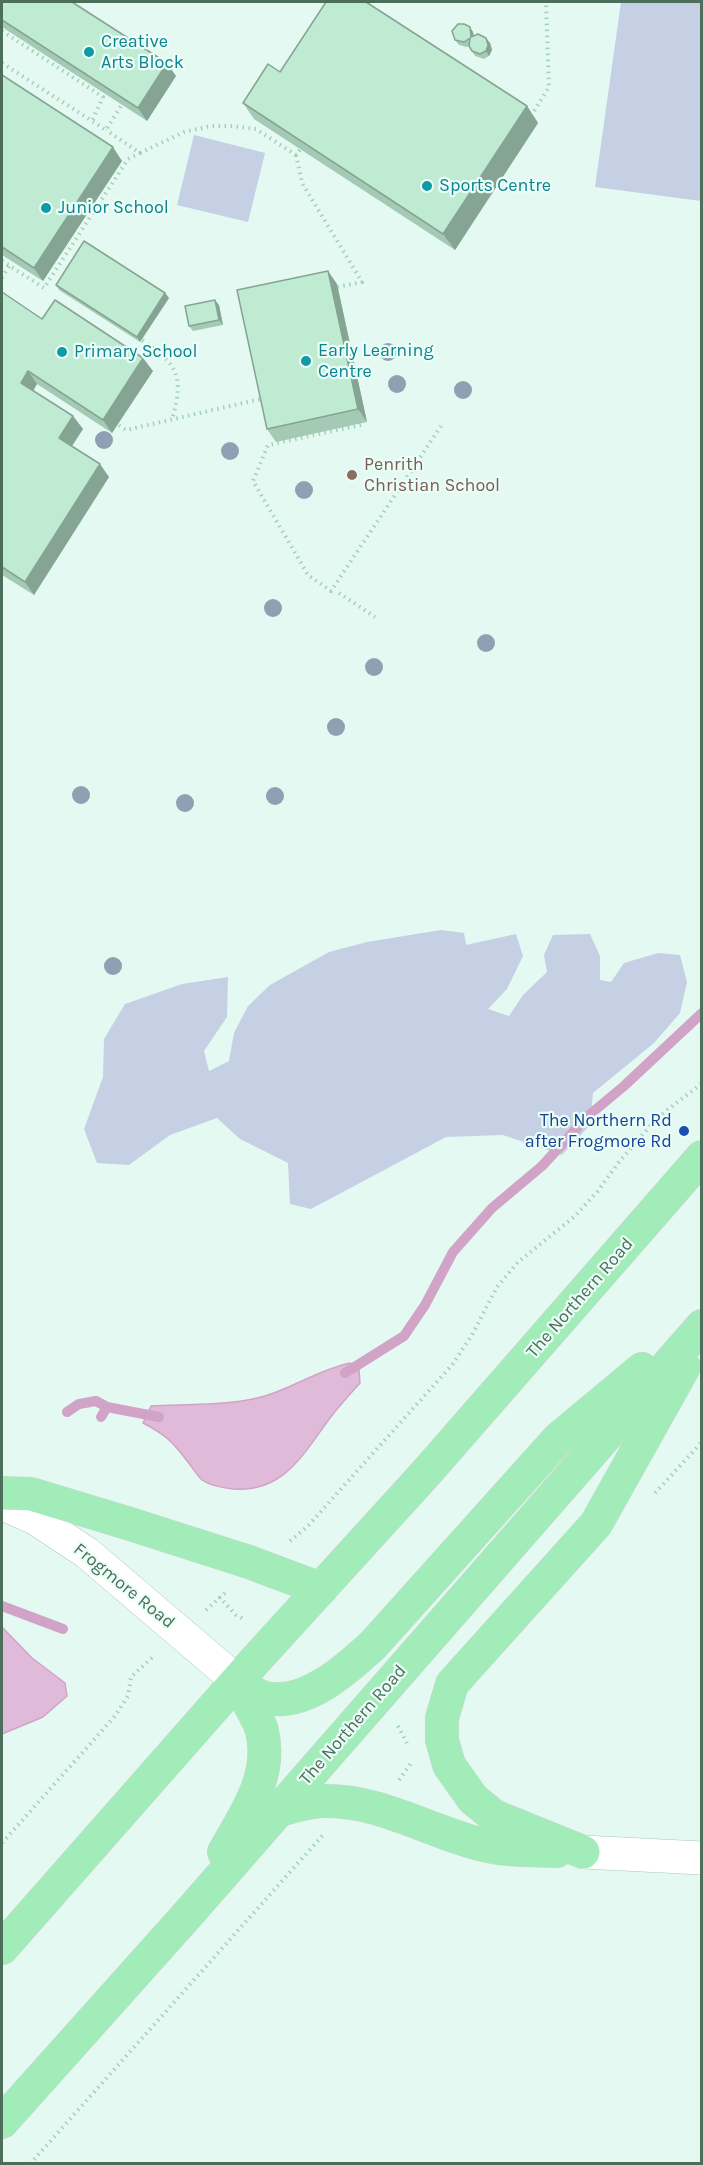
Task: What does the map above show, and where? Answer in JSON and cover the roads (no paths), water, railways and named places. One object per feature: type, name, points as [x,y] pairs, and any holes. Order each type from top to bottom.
[{"type":"highway","name":"The Northern Road","points":[[2,1948],[237,1681],[426,1473],[702,1157]]},
{"type":"highway","points":[[237,1681],[266,1699],[281,1698],[299,1695],[323,1686],[341,1673],[373,1646],[558,1439],[702,1320]]},
{"type":"highway","name":"The Northern Road","points":[[2,2122],[280,1810],[702,1326]]},
{"type":"highway","points":[[583,1852],[494,1816],[473,1799],[449,1765],[442,1740],[442,1718],[452,1684],[596,1524],[702,1336]]},
{"type":"highway","points":[[2,1493],[31,1494],[106,1516],[249,1562],[321,1589]]},
{"type":"highway","points":[[189,1913],[260,1786],[266,1755],[262,1729],[237,1681]]},
{"type":"highway","points":[[280,1810],[323,1800],[348,1802],[379,1809],[446,1834],[494,1847],[583,1852]]},
{"type":"street","name":"Frogmore Road","points":[[2,1504],[34,1518],[87,1553],[237,1681]]},
{"type":"street","points":[[583,1852],[702,1858]]},
{"type":"waterway","points":[[345,1373],[404,1336],[425,1305],[453,1252],[492,1208],[542,1166],[588,1116],[624,1086],[702,1013]]},
{"type":"waterway","points":[[67,1412],[79,1404],[96,1401],[107,1407]]},
{"type":"waterway","points":[[101,1417],[107,1407],[159,1417]]},
{"type":"waterway","points":[[2,1606],[63,1629]]},
{"type":"place","name":"Creative Arts Block","points":[[89,52]]},
{"type":"place","name":"Sports Centre","points":[[427,186]]},
{"type":"place","name":"Junior School","points":[[46,208]]},
{"type":"place","name":"Primary School","points":[[62,352]]},
{"type":"place","name":"Early Learning Centre","points":[[306,361]]},
{"type":"place","name":"Penrith Christian School","points":[[352,475]]},
{"type":"place","name":"The Northern Rd after Frogmore Rd","points":[[684,1131]]}]
